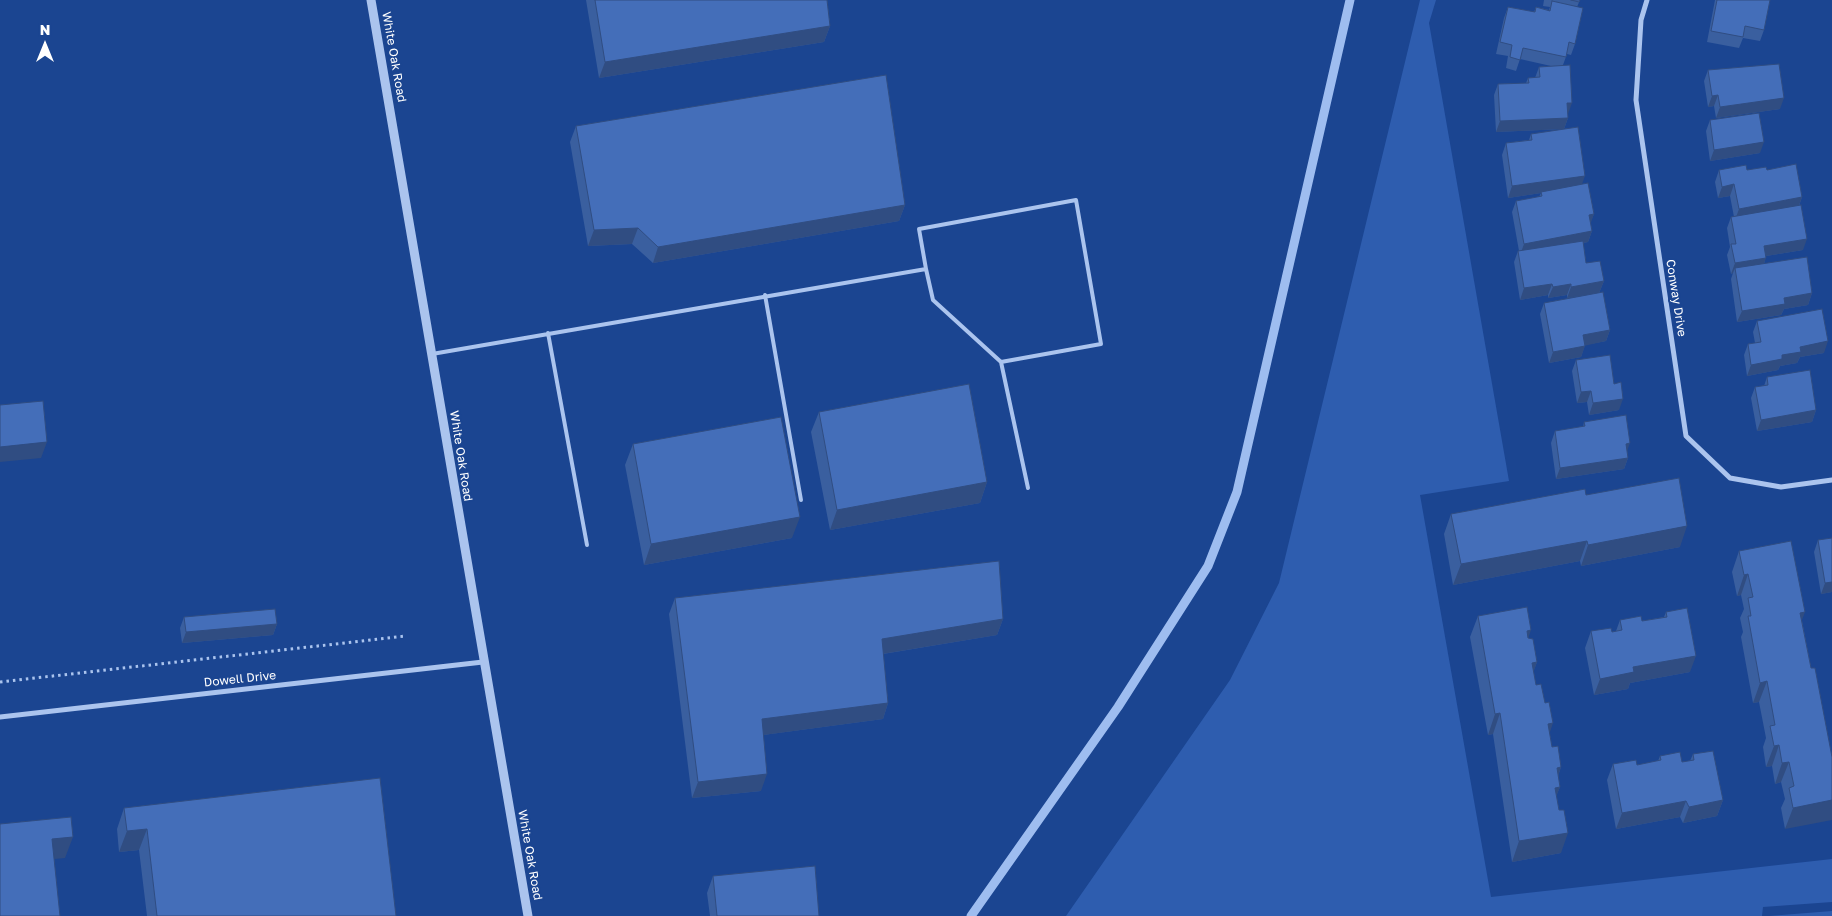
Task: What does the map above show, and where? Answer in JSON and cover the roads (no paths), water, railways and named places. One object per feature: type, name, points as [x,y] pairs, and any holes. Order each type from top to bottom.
[{"type":"street","name":"White Oak Road","points":[[371,0],[528,916]]},
{"type":"street","name":"Conway Drive","points":[[1647,0],[1641,20],[1636,100],[1686,436],[1730,478],[1781,487],[1832,480]]},
{"type":"street","name":"Dowell Drive","points":[[0,717],[483,662]]},
{"type":"lane","points":[[1001,362],[1101,344],[1076,200],[919,229],[933,300],[1001,362],[1028,488]]},
{"type":"lane","points":[[432,354],[765,295],[926,269]]},
{"type":"lane","points":[[765,295],[802,500]]},
{"type":"lane","points":[[548,333],[587,545]]},
{"type":"waterway","points":[[971,916],[1118,707],[1208,566],[1237,492],[1350,0]]}]
